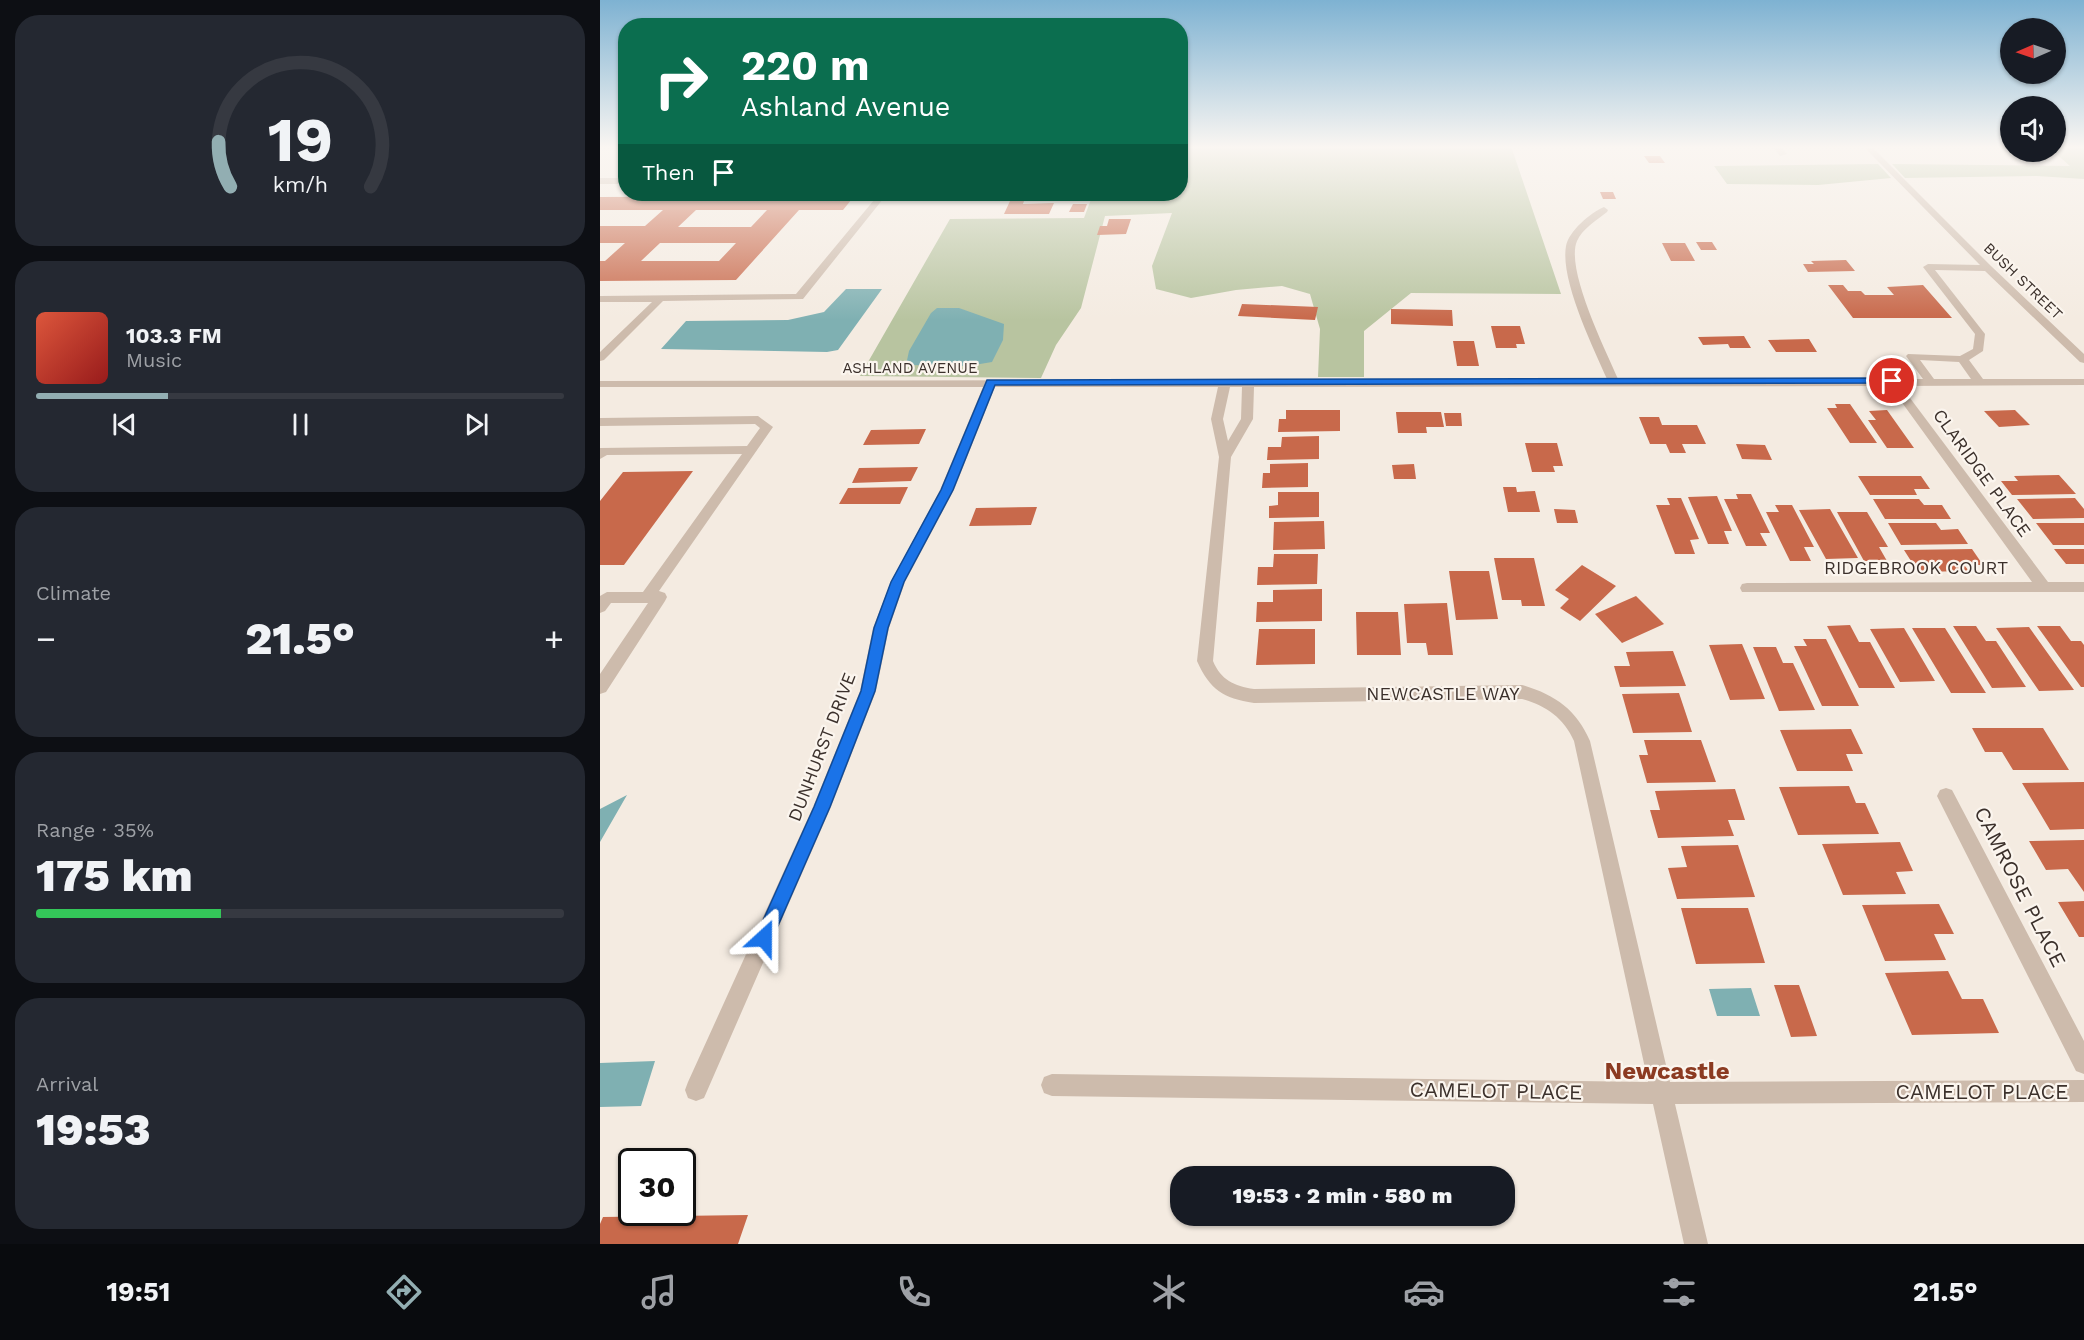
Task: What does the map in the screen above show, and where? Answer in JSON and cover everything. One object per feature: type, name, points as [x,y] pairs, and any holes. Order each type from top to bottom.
[{"type":"street","points":[[600,299],[799,297],[875,204]]},
{"type":"street","name":"BUSH STREET","points":[[1925,204],[2084,360]]},
{"type":"street","points":[[1604,210],[1583,228],[1571,243],[1570,260],[1584,310],[1613,381]]},
{"type":"street","points":[[1930,381],[1912,356],[1962,359],[1978,351],[1980,334],[1928,267],[1988,268]]},
{"type":"street","points":[[600,358],[661,298]]},
{"type":"street","points":[[1962,359],[1979,381]]},
{"type":"street","name":"CLARIDGE PLACE","points":[[1892,381],[2044,587]]},
{"type":"street","name":"DUNHURST DRIVE","points":[[696,1090],[822,807],[864,700],[881,628],[898,582],[947,490],[991,382]]},
{"type":"street","name":"NEWCASTLE WAY","points":[[1225,382],[1217,419],[1225,457],[1205,661],[1211,675],[1222,687],[1238,694],[1254,696],[1522,692],[1548,701],[1570,718],[1582,741],[1696,1244]]},
{"type":"street","name":"NEWCASTLE WAY","points":[[1225,457],[1247,419],[1248,382]]},
{"type":"street","name":"ASHLAND AVENUE","points":[[600,384],[2084,382]]},
{"type":"street","points":[[600,422],[758,420],[767,427],[647,598]]},
{"type":"street","points":[[600,455],[604,451],[751,450]]},
{"type":"street","name":"RIDGEBROOK COURT","points":[[1747,588],[2084,587]]},
{"type":"street","points":[[600,607],[606,598],[660,597],[600,687]]},
{"type":"street","name":"CAMROSE PLACE","points":[[1946,796],[2084,1063]]},
{"type":"street","name":"CAMELOT PLACE","points":[[1052,1085],[1662,1093],[2084,1092]]},
{"type":"green space","points":[[1089,204],[1531,204],[1561,294],[1411,293],[1364,331],[1364,377],[1318,377],[1320,329],[1310,294],[1282,286],[1236,290],[1191,298],[1156,289],[1152,266],[1172,213],[1105,216],[1081,308],[1056,345],[1041,378],[860,376],[950,219],[1084,218]]},
{"type":"water","points":[[846,289],[882,289],[838,350],[827,352],[661,349],[686,321],[788,320],[824,312]]},
{"type":"water","points":[[937,308],[959,308],[1004,324],[1003,340],[992,362],[968,366],[906,365],[909,351],[931,313]]},
{"type":"water","points":[[627,795],[600,842],[600,809]]},
{"type":"water","points":[[1751,988],[1760,1016],[1717,1016],[1709,989]]},
{"type":"water","points":[[655,1061],[641,1106],[600,1107],[600,1063]]},
{"type":"building","points":[[600,204],[848,204],[843,210],[799,210],[736,280],[600,281],[600,261],[605,261],[625,243],[600,243],[600,226],[645,226],[663,210],[600,210]],"holes":[[[696,210],[767,210],[751,227],[678,227]],[[660,243],[736,243],[719,261],[641,261]]]},
{"type":"building","points":[[1009,204],[1054,204],[1049,214],[1004,214]]},
{"type":"building","points":[[1073,204],[1087,204],[1084,212],[1069,212]]},
{"type":"building","points":[[1109,219],[1131,219],[1126,234],[1097,235],[1100,226],[1107,226]]},
{"type":"building","points":[[1696,242],[1712,242],[1717,250],[1701,250]]},
{"type":"building","points":[[1662,243],[1685,243],[1695,261],[1671,261]]},
{"type":"building","points":[[1846,260],[1855,271],[1808,272],[1803,264],[1814,264],[1811,261]]},
{"type":"building","points":[[1828,285],[1843,285],[1848,291],[1861,291],[1865,295],[1894,295],[1887,287],[1923,285],[1952,318],[1853,318]]},
{"type":"building","points":[[1242,304],[1318,307],[1315,320],[1238,316]]},
{"type":"building","points":[[1391,309],[1452,310],[1453,326],[1391,324]]},
{"type":"building","points":[[1491,326],[1520,326],[1525,344],[1516,344],[1517,348],[1496,348]]},
{"type":"building","points":[[1744,336],[1751,348],[1730,348],[1728,344],[1703,345],[1698,337]]},
{"type":"building","points":[[1809,339],[1817,352],[1776,352],[1768,340]]},
{"type":"building","points":[[1453,341],[1474,341],[1479,366],[1457,366]]},
{"type":"building","points":[[1835,404],[1850,404],[1877,443],[1850,443],[1827,408],[1837,408]]},
{"type":"building","points":[[1286,410],[1340,410],[1340,431],[1278,432],[1279,419],[1286,419]]},
{"type":"building","points":[[1887,410],[1914,448],[1887,448],[1868,420],[1876,420],[1869,411]]},
{"type":"building","points":[[2015,410],[2030,425],[1999,427],[1984,411]]},
{"type":"building","points":[[1396,412],[1441,412],[1444,427],[1426,427],[1427,433],[1398,433]]},
{"type":"building","points":[[1444,413],[1461,413],[1462,426],[1446,426]]},
{"type":"building","points":[[1639,417],[1659,417],[1662,425],[1697,425],[1706,444],[1682,444],[1686,453],[1670,453],[1666,444],[1650,444]]},
{"type":"building","points":[[926,429],[919,444],[863,445],[871,430]]},
{"type":"building","points":[[1319,436],[1319,459],[1267,460],[1268,447],[1281,447],[1282,437]]},
{"type":"building","points":[[1525,443],[1557,443],[1563,466],[1553,466],[1555,472],[1532,472]]},
{"type":"building","points":[[1736,444],[1765,445],[1772,460],[1742,459]]},
{"type":"building","points":[[1308,463],[1308,487],[1262,488],[1263,473],[1270,473],[1270,464]]},
{"type":"building","points":[[1414,464],[1416,479],[1394,479],[1392,465]]},
{"type":"building","points":[[918,467],[911,481],[852,483],[859,468]]},
{"type":"building","points":[[693,471],[624,565],[600,565],[600,501],[623,472]]},
{"type":"building","points":[[2059,475],[2076,494],[2012,495],[2001,481],[2018,481],[2014,476]]},
{"type":"building","points":[[1858,476],[1921,476],[1930,489],[1914,489],[1917,495],[1870,495]]},
{"type":"building","points":[[908,487],[900,504],[839,504],[848,488]]},
{"type":"building","points":[[1503,487],[1516,487],[1517,492],[1535,491],[1540,512],[1508,512]]},
{"type":"building","points":[[1278,492],[1319,492],[1319,517],[1269,518],[1269,506],[1278,505]]},
{"type":"building","points":[[1736,494],[1751,494],[1770,533],[1760,533],[1767,546],[1746,546],[1724,499],[1738,499]]},
{"type":"building","points":[[1717,496],[1732,531],[1724,531],[1729,544],[1708,544],[1688,497]]},
{"type":"building","points":[[1667,498],[1681,498],[1699,539],[1690,540],[1695,554],[1675,554],[1656,505],[1670,505]]},
{"type":"building","points":[[2075,498],[2084,509],[2084,518],[2033,519],[2017,499]]},
{"type":"building","points":[[1873,499],[1919,499],[1924,505],[1942,505],[1951,519],[1885,519]]},
{"type":"building","points":[[1775,505],[1792,505],[1814,547],[1804,547],[1811,561],[1790,561],[1766,512],[1779,512]]},
{"type":"building","points":[[1037,507],[1031,525],[969,526],[976,508]]},
{"type":"building","points":[[1554,509],[1575,510],[1578,523],[1557,523]]},
{"type":"building","points":[[1830,509],[1858,558],[1826,559],[1799,510]]},
{"type":"building","points":[[1837,512],[1867,512],[1888,547],[1879,547],[1887,561],[1864,561]]},
{"type":"building","points":[[1324,521],[1325,549],[1273,550],[1274,522]]},
{"type":"building","points":[[1888,523],[1936,523],[1941,530],[1958,529],[1968,544],[1901,545]]},
{"type":"building","points":[[2036,523],[2084,523],[2084,545],[2053,545]]},
{"type":"building","points":[[1972,549],[1983,565],[1964,565],[1969,571],[1918,572],[1904,550]]},
{"type":"building","points":[[2054,549],[2084,549],[2084,564],[2066,564]]},
{"type":"building","points":[[1274,554],[1318,554],[1317,584],[1257,585],[1258,567],[1273,567]]},
{"type":"building","points":[[1494,558],[1534,558],[1545,606],[1522,606],[1521,600],[1502,600]]},
{"type":"building","points":[[1582,565],[1616,586],[1580,621],[1560,608],[1569,599],[1555,590]]},
{"type":"building","points":[[1449,571],[1489,571],[1498,619],[1456,620]]},
{"type":"building","points":[[1322,589],[1322,621],[1256,622],[1257,602],[1273,602],[1273,590]]},
{"type":"building","points":[[1636,596],[1664,624],[1622,643],[1595,614]]},
{"type":"building","points":[[1447,603],[1453,655],[1428,655],[1426,643],[1407,643],[1404,604]]},
{"type":"building","points":[[1356,612],[1398,612],[1401,655],[1357,655]]},
{"type":"building","points":[[1850,625],[1859,642],[1870,642],[1895,688],[1859,688],[1827,626]]},
{"type":"building","points":[[1953,626],[1976,626],[1986,641],[1996,641],[2026,687],[1992,688]]},
{"type":"building","points":[[2037,626],[2060,626],[2071,641],[2081,641],[2084,645],[2084,687],[2081,687]]},
{"type":"building","points":[[2029,627],[2074,690],[2039,691],[1996,628]]},
{"type":"building","points":[[1904,628],[1935,681],[1900,682],[1870,629]]},
{"type":"building","points":[[1912,628],[1945,628],[1986,693],[1951,693]]},
{"type":"building","points":[[1259,629],[1315,629],[1315,664],[1256,665]]},
{"type":"building","points":[[1803,639],[1826,639],[1859,706],[1822,706],[1794,646],[1807,646]]},
{"type":"building","points":[[1742,644],[1765,699],[1730,700],[1709,645]]},
{"type":"building","points":[[1753,647],[1776,647],[1783,663],[1793,663],[1815,710],[1779,711]]},
{"type":"building","points":[[1673,651],[1686,686],[1620,687],[1614,666],[1630,666],[1626,652]]},
{"type":"building","points":[[1679,693],[1692,732],[1633,733],[1622,694]]},
{"type":"building","points":[[1972,728],[2043,728],[2069,770],[2013,770],[2002,752],[1985,752]]},
{"type":"building","points":[[1851,729],[1863,754],[1846,754],[1853,771],[1797,771],[1780,730]]},
{"type":"building","points":[[1644,740],[1701,740],[1716,782],[1647,783],[1639,755],[1648,755]]},
{"type":"building","points":[[2084,782],[2084,829],[2050,830],[2022,783]]},
{"type":"building","points":[[1849,786],[1856,803],[1865,803],[1879,834],[1798,835],[1779,787]]},
{"type":"building","points":[[1735,789],[1745,820],[1728,820],[1734,836],[1658,838],[1650,810],[1660,810],[1655,791]]},
{"type":"building","points":[[2084,840],[2084,892],[2068,869],[2046,870],[2029,841]]},
{"type":"building","points":[[1900,842],[1913,871],[1896,872],[1906,894],[1843,895],[1822,844]]},
{"type":"building","points":[[1738,845],[1755,897],[1677,899],[1668,868],[1687,867],[1681,846]]},
{"type":"building","points":[[2084,901],[2084,937],[2079,937],[2058,902]]},
{"type":"building","points":[[1939,904],[1954,934],[1934,934],[1946,960],[1885,961],[1862,905]]},
{"type":"building","points":[[1681,908],[1748,908],[1765,963],[1696,964]]},
{"type":"building","points":[[1948,971],[1962,999],[1983,999],[1999,1033],[1912,1035],[1885,973]]},
{"type":"building","points":[[1774,985],[1799,985],[1817,1036],[1791,1037]]},
{"type":"building","points":[[748,1215],[738,1244],[600,1244],[600,1224],[603,1217],[618,1217],[618,1226],[696,1226],[696,1216]]},
{"type":"district","name":"Newcastle","points":[[1667,1071]]},
{"type":"route","points":[[764,938],[822,807],[868,691],[881,628],[898,582],[947,490],[991,382],[1892,381]]}]
